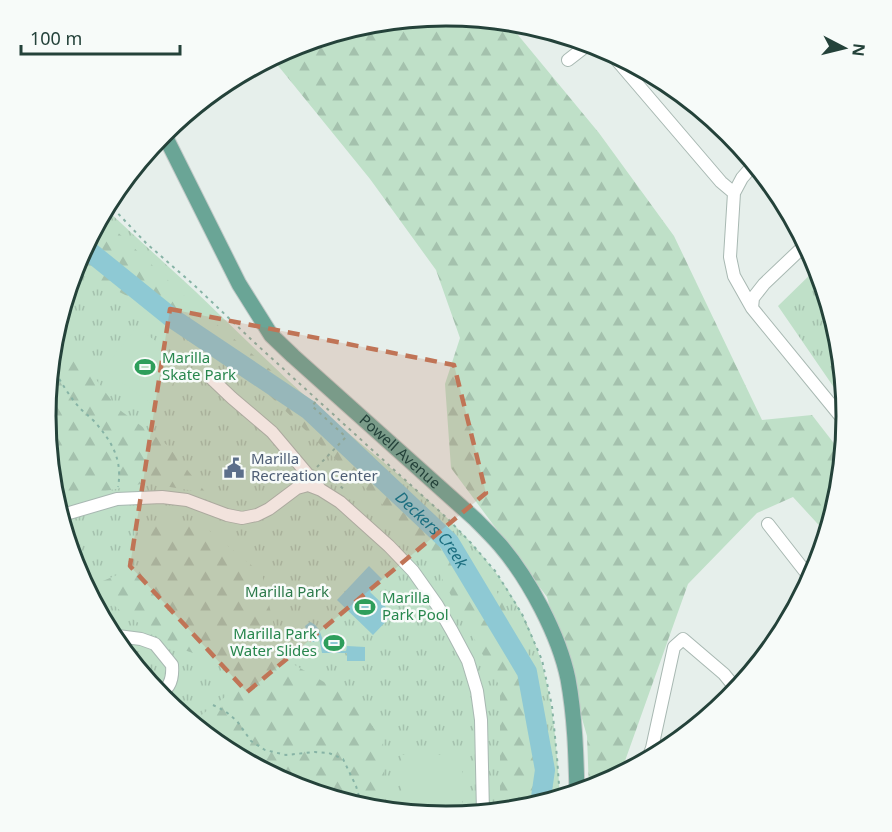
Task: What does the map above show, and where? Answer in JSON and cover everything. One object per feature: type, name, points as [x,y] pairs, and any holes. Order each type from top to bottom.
[{"type":"main road","name":"Powell Avenue","points":[[168,142],[239,284],[272,334],[293,356],[475,519],[502,547],[533,591],[556,639],[567,677],[574,719],[578,784]]},
{"type":"street","points":[[568,60],[581,50]]},
{"type":"street","points":[[624,69],[721,182],[734,192]]},
{"type":"street","points":[[749,170],[734,192],[730,257],[734,276],[752,308],[836,410]]},
{"type":"street","points":[[752,308],[753,298],[764,284],[799,250]]},
{"type":"street","points":[[211,378],[232,399],[272,432],[321,489],[364,522],[413,571],[437,605],[468,661],[477,691],[481,720],[483,805]]},
{"type":"street","points":[[68,513],[110,501],[162,497],[187,500],[242,518],[257,515],[269,509],[297,489],[308,485],[321,489]]},
{"type":"street","points":[[768,524],[804,571]]},
{"type":"street","points":[[124,638],[141,639],[155,644],[172,665],[171,683],[167,689]]},
{"type":"street","points":[[655,746],[674,647],[682,639],[731,683]]},
{"type":"path","points":[[115,210],[146,243],[447,519],[496,572],[522,614],[542,660],[552,706],[559,790]]},
{"type":"path","points":[[58,376],[79,407],[110,440],[120,470],[118,487],[110,501]]},
{"type":"path","points":[[315,470],[346,436],[312,406],[318,399]]},
{"type":"path","points":[[213,705],[237,721],[251,741],[265,750],[285,755],[329,753],[343,759],[359,796]]},
{"type":"highlighted area","points":[[170,309],[454,365],[486,493],[247,692],[130,566]]},
{"type":"green space","points":[[420,26],[472,26],[514,32],[599,133],[674,236],[762,420],[812,415],[836,445],[829,492],[820,527],[793,497],[757,513],[688,584],[624,763],[589,780],[587,736],[547,597],[451,468],[445,384],[460,338],[436,270],[370,179],[277,64],[320,46],[395,29]]},
{"type":"green space","name":"Marilla Park","points":[[112,214],[313,403],[427,500],[480,553],[503,582],[532,636],[551,704],[559,790],[547,793],[472,806],[420,806],[370,799],[320,786],[297,777],[229,741],[189,710],[136,654],[96,589],[76,542],[63,492],[56,442],[56,390],[69,315],[85,267]]},
{"type":"green space","points":[[107,222],[196,307],[264,364],[420,506],[493,584],[533,666],[550,779],[549,792],[500,803],[500,687],[424,545],[269,395],[141,303],[83,273]]},
{"type":"green space","points":[[810,275],[829,340],[836,390],[778,306]]},
{"type":"green space","name":"Marilla Skate Park","points":[[137,327],[187,365],[156,407],[103,369]]},
{"type":"green space","points":[[64,336],[117,408],[167,445],[206,493],[146,483],[65,499],[56,442],[56,390]]},
{"type":"green space","points":[[133,522],[200,523],[262,574],[281,657],[355,700],[383,742],[386,801],[345,793],[297,777],[229,741],[198,718],[229,694],[226,664],[175,647],[122,612],[97,591],[94,585],[150,561]]},
{"type":"green space","points":[[402,755],[462,755],[462,806],[402,804]]},
{"type":"water","name":"Marilla Park Pool","points":[[369,566],[382,579],[370,592],[393,614],[373,635],[337,600]]},
{"type":"water","name":"Marilla Park Water Slides","points":[[310,622],[319,630],[325,649],[328,649],[326,644],[335,638],[339,640],[340,645],[337,651],[346,651],[347,646],[365,647],[365,661],[347,661],[347,653],[322,653],[319,638],[314,642],[310,641],[305,626]]},
{"type":"waterway","name":"Deckers Creek","points":[[91,253],[172,318],[309,410],[449,542],[527,672],[545,770],[541,794]]},
{"type":"place","name":"Marilla Skate Park","points":[[145,367]]},
{"type":"place","name":"Marilla Recreation Center","points":[[234,468]]},
{"type":"place","name":"Marilla Park Pool","points":[[365,607]]},
{"type":"place","name":"Marilla Park Water Slides","points":[[334,643]]}]
